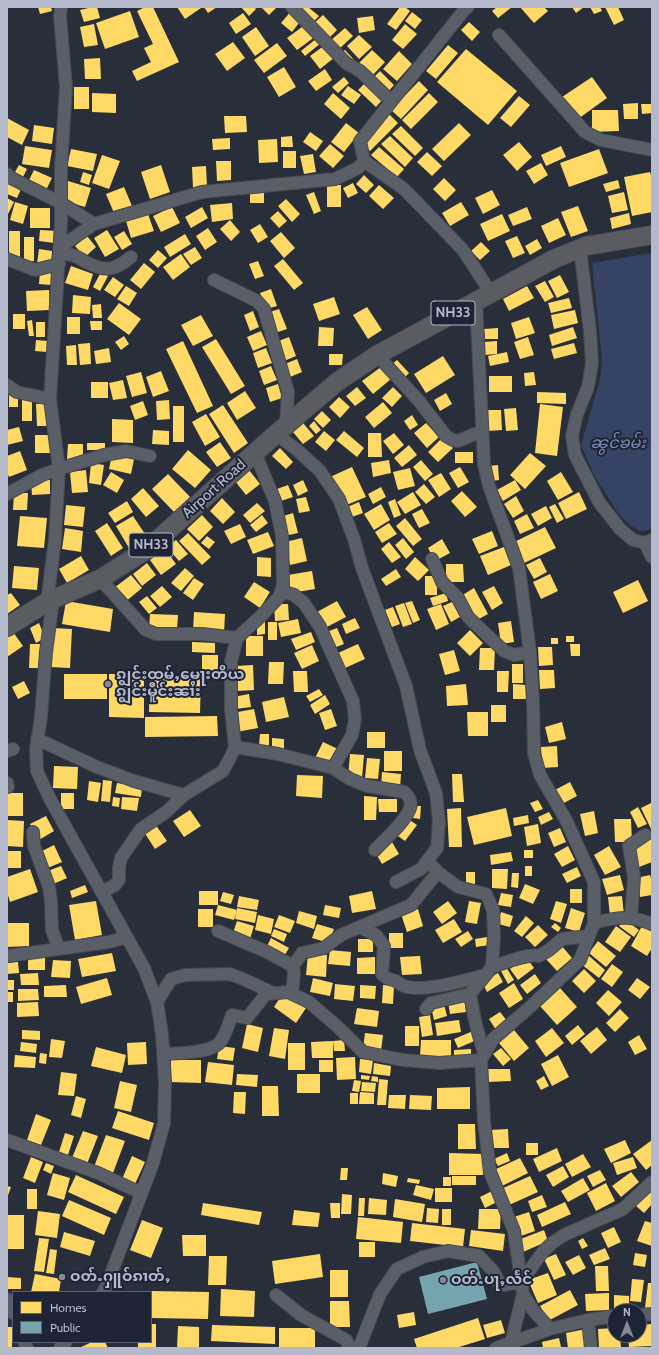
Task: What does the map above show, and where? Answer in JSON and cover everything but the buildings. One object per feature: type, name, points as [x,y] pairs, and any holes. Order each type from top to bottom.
[{"type":"highway","name":"NH33","points":[[281,430],[337,382],[377,355],[491,292],[554,259],[580,248],[652,235]]},
{"type":"highway","name":"Airport Road","points":[[7,627],[50,601],[100,579],[146,550],[281,430]]},
{"type":"street","points":[[61,7],[60,16],[66,87],[61,167],[60,255],[50,399],[59,469],[42,717],[36,749],[38,771],[50,799],[144,968],[157,1002],[162,1034],[165,1082],[164,1123],[153,1163],[104,1291]]},
{"type":"street","points":[[292,7],[346,63],[360,71],[391,101]]},
{"type":"street","points":[[468,7],[360,141],[364,161],[404,189],[463,250],[491,292]]},
{"type":"street","points":[[499,35],[585,132],[601,140],[652,150]]},
{"type":"street","points":[[7,259],[35,270],[60,255],[94,224],[202,192],[335,179],[358,168],[364,161]]},
{"type":"street","points":[[7,174],[11,178],[61,203],[94,224]]},
{"type":"street","points":[[580,248],[590,332],[592,363],[588,387],[577,414],[572,436],[575,455],[599,502],[620,529],[633,540],[649,541],[652,557]]},
{"type":"street","points":[[60,255],[72,255],[103,269],[120,266],[131,257]]},
{"type":"street","points":[[214,280],[257,301],[264,309],[288,392],[281,430],[296,449],[320,471],[339,499],[354,539],[362,568],[406,686],[420,750],[436,793],[439,822],[437,848],[421,869],[396,882]]},
{"type":"street","points":[[476,301],[484,464],[489,486],[519,568],[530,652],[534,753],[540,775],[566,820],[594,882],[594,923],[580,960],[493,1039],[483,1057]]},
{"type":"street","points":[[377,355],[419,402],[446,436],[458,441],[482,431]]},
{"type":"street","points":[[7,385],[18,392],[50,399]]},
{"type":"street","points":[[7,494],[42,475],[104,455],[126,451],[150,456]]},
{"type":"street","points":[[102,892],[115,885],[119,880],[119,868],[122,858],[140,829],[166,812],[184,795],[223,771],[235,747],[231,709],[231,662],[237,638],[279,597],[283,585],[282,536],[275,501],[255,453]]},
{"type":"street","points":[[432,559],[442,582],[458,598],[468,617],[504,651],[514,654],[530,652]]},
{"type":"street","points":[[100,579],[146,630],[156,634],[202,634],[237,638]]},
{"type":"street","points":[[281,591],[294,595],[304,603],[320,627],[353,701],[355,719],[352,735],[333,768]]},
{"type":"street","points":[[38,739],[134,781],[184,795]]},
{"type":"street","points":[[235,747],[278,754],[333,768],[350,779],[367,786],[404,792],[408,795],[411,801],[410,808],[404,818],[375,850]]},
{"type":"street","points":[[32,832],[36,852],[49,887],[52,930],[59,949]]},
{"type":"street","points":[[632,918],[634,877],[629,846],[645,835]]},
{"type":"street","points":[[426,1009],[431,1003],[470,994],[488,971],[494,936],[493,910],[486,894],[458,887],[438,872],[427,861]]},
{"type":"street","points":[[292,994],[294,973],[293,966],[302,953],[324,948],[340,935],[411,905],[438,872]]},
{"type":"street","points":[[594,923],[616,917],[639,919],[652,924]]},
{"type":"street","points":[[359,927],[376,935],[381,940],[384,946],[382,974],[385,978],[405,986],[415,988],[442,985],[488,971],[525,957],[534,955],[539,956],[562,939],[589,936]]},
{"type":"street","points":[[218,931],[265,951],[293,966]]},
{"type":"street","points":[[7,956],[109,942],[127,937]]},
{"type":"street","points":[[157,1002],[171,979],[185,975],[230,974],[273,993]]},
{"type":"street","points":[[163,1054],[212,1049],[221,1042],[232,1015],[247,1018],[266,994],[288,992],[309,1002],[339,1028],[363,1052],[403,1060],[439,1063],[483,1057]]},
{"type":"street","points":[[470,994],[483,1057],[484,1121],[490,1172],[514,1231],[522,1288],[512,1345]]},
{"type":"street","points":[[7,1140],[98,1173],[141,1193]]},
{"type":"street","points":[[522,1288],[542,1253],[552,1243],[564,1235],[623,1209],[652,1182]]},
{"type":"street","points":[[359,1348],[380,1294],[397,1269],[423,1256],[448,1251],[479,1256],[494,1272],[499,1283],[522,1288]]},
{"type":"street","points":[[522,1288],[533,1310],[550,1329]]},
{"type":"street","points":[[276,1295],[301,1315],[346,1340],[350,1348]]},
{"type":"street","points":[[7,1299],[12,1311]]},
{"type":"street","points":[[496,1348],[512,1345],[550,1329],[607,1317]]},
{"type":"street","points":[[588,1320],[591,1348]]},
{"type":"water","name":"ၼွင်ၶမ်း","points":[[652,253],[652,528],[641,531],[631,526],[618,513],[594,475],[581,445],[600,379],[602,359],[592,263]]},
{"type":"place","name":"ၵျွင်းထမ်ႇမေႃးတိယ ၵျွင်းမိူင်းၼၢႆး","points":[[108,684]]},
{"type":"place","name":"ဝတ်ႉႁူဝ်ၵၢတ်ႇ","points":[[62,1277]]},
{"type":"place","name":"ဝတ်ႉပႃႇလႅင်","points":[[443,1280]]}]
